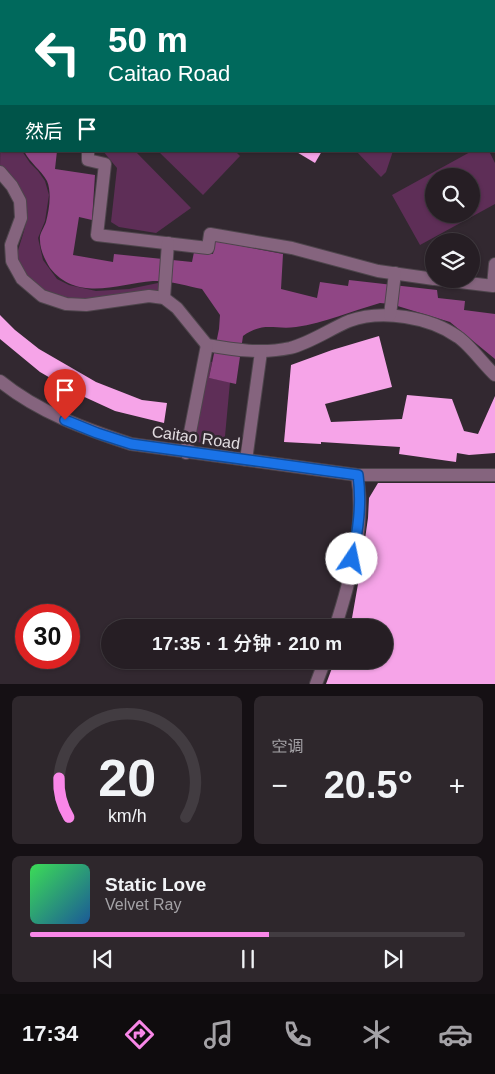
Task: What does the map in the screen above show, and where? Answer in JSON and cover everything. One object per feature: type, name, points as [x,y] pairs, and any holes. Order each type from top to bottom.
[{"type":"street","points":[[88,152],[88,160],[105,164],[97,235],[208,248],[210,234],[292,248],[378,271],[425,278]]},
{"type":"street","points":[[0,172],[12,186],[20,201],[21,218],[11,244],[12,261],[22,279],[42,296],[66,304],[86,305],[149,296],[164,298],[177,308],[207,345],[261,352],[293,347],[349,321],[366,316],[390,315],[411,318],[440,327],[459,337],[495,375]]},
{"type":"street","points":[[164,298],[168,243]]},
{"type":"street","points":[[480,284],[493,286],[495,264]]},
{"type":"street","points":[[390,315],[395,273]]},
{"type":"street","points":[[186,453],[207,345]]},
{"type":"street","points":[[246,460],[261,352]]},
{"type":"street","name":"Caitao Road","points":[[0,381],[13,392],[38,407],[97,433],[131,444],[358,475],[495,475]]},
{"type":"street","points":[[338,619],[345,597],[360,522],[358,475]]},
{"type":"street","points":[[316,684],[321,669]]},
{"type":"shaded area","points":[[0,152],[23,152],[45,181],[49,195],[45,221],[38,238],[43,260],[57,279],[69,285],[96,291],[129,289],[158,283],[158,292],[118,298],[74,300],[49,295],[44,292],[34,284],[16,258],[25,226],[26,203],[20,191],[0,167]]},
{"type":"shaded area","points":[[25,152],[57,152],[55,169],[95,175],[92,220],[79,217],[73,255],[113,262],[114,254],[192,262],[194,252],[213,254],[215,241],[283,254],[281,289],[317,298],[320,282],[348,286],[349,280],[437,290],[438,298],[465,301],[464,310],[495,314],[495,359],[450,322],[391,304],[380,303],[306,325],[288,328],[263,327],[250,331],[243,336],[236,384],[209,378],[220,315],[202,289],[159,281],[112,287],[85,288],[73,285],[61,278],[50,268],[40,244],[41,233],[48,212],[49,186],[45,177]]},
{"type":"shaded area","points":[[104,152],[136,152],[191,208],[156,233],[119,227],[111,222],[117,168]]},
{"type":"shaded area","points":[[159,152],[236,152],[240,156],[203,195]]},
{"type":"shaded area","points":[[357,152],[393,152],[386,172],[381,177]]},
{"type":"shaded area","points":[[470,152],[490,152],[495,163],[495,204],[480,212],[480,168],[441,168]]},
{"type":"shaded area","points":[[425,177],[425,223],[460,223],[442,233],[425,233],[425,242],[420,245],[392,195]]},
{"type":"shaded area","points":[[199,357],[212,362],[209,378],[230,382],[224,447],[182,439]]},
{"type":"building","points":[[297,152],[321,152],[315,163]]},
{"type":"building","points":[[0,315],[39,349],[96,382],[142,400],[167,403],[164,423],[115,411],[78,394],[40,372],[0,339]]},
{"type":"building","points":[[379,336],[392,387],[325,404],[331,422],[402,419],[407,395],[452,399],[464,431],[478,434],[495,396],[495,453],[469,455],[457,453],[456,462],[399,454],[400,447],[321,442],[321,444],[284,442],[291,365]]},
{"type":"building","points":[[378,483],[495,483],[495,684],[326,684],[332,669],[393,669],[393,619],[352,619],[361,567],[369,498]]},
{"type":"route","points":[[65,420],[131,444],[358,475],[360,522],[352,559]]}]
